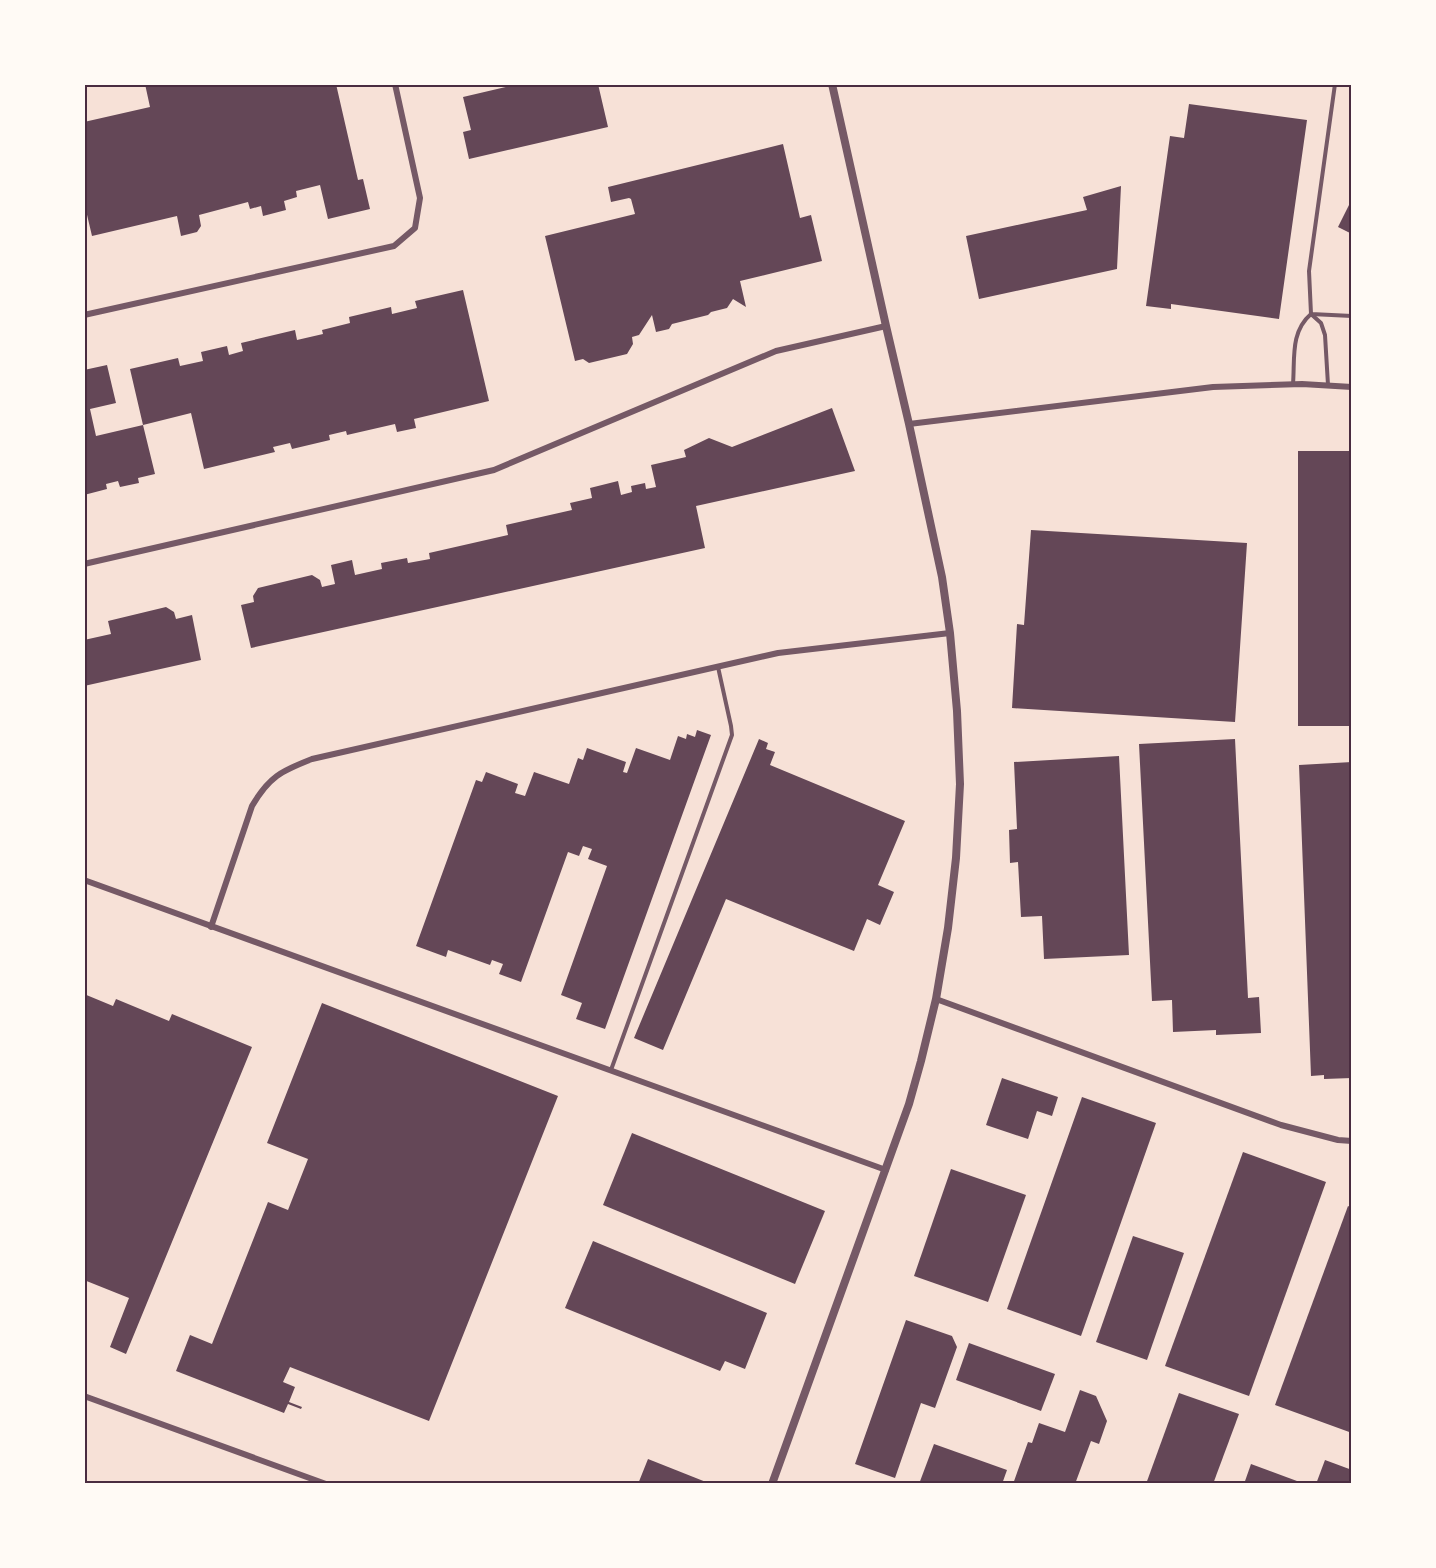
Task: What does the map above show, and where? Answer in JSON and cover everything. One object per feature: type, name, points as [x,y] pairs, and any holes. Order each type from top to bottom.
[{"type":"street","points":[[84,315],[394,246],[415,228],[420,198],[395,84]]},
{"type":"street","points":[[772,1484],[886,1170],[921,1061],[936,999],[949,917],[956,858],[960,784],[957,711],[942,577],[832,84]]},
{"type":"street","points":[[84,564],[494,470],[776,351],[886,326]]},
{"type":"street","points":[[909,424],[1213,387],[1293,384],[1352,387]]},
{"type":"street","points":[[211,927],[252,806],[262,790],[288,768],[312,759],[788,652],[950,633]]},
{"type":"street","points":[[84,880],[886,1170]]},
{"type":"street","points":[[936,999],[1281,1125],[1338,1140],[1352,1141]]},
{"type":"street","points":[[84,1396],[326,1484]]},
{"type":"lane","points":[[1328,386],[1325,335],[1321,323],[1311,314],[1309,271],[1335,84]]},
{"type":"lane","points":[[1293,384],[1296,336],[1302,321],[1311,314],[1352,316]]},
{"type":"lane","points":[[610,1071],[732,735],[718,667]]},
{"type":"building","points":[[145,84],[336,84],[358,180],[363,179],[370,209],[328,219],[320,185],[296,191],[297,197],[284,201],[286,210],[263,216],[261,206],[250,209],[248,202],[199,215],[201,226],[197,232],[181,236],[177,216],[92,236],[84,202],[84,122],[150,107]]},
{"type":"building","points":[[518,84],[598,84],[608,127],[469,159],[463,132],[471,130],[463,97]]},
{"type":"building","points":[[1189,104],[1307,120],[1279,319],[1171,304],[1171,309],[1146,306],[1170,136],[1184,138]]},
{"type":"building","points":[[783,144],[800,218],[811,215],[822,261],[740,281],[746,307],[733,299],[727,308],[672,324],[669,329],[656,332],[652,315],[639,335],[632,337],[633,344],[627,354],[589,363],[583,359],[575,361],[545,236],[635,214],[629,198],[611,202],[608,187]]},
{"type":"building","points":[[1121,186],[1117,269],[979,299],[966,236],[1087,210],[1083,197]]},
{"type":"building","points":[[1352,199],[1352,234],[1338,227]]},
{"type":"building","points":[[463,290],[489,401],[414,419],[416,428],[397,432],[395,424],[347,435],[346,431],[329,435],[330,440],[292,449],[290,443],[273,447],[275,452],[204,469],[191,413],[143,425],[130,369],[178,358],[180,366],[203,361],[201,352],[227,346],[229,355],[243,351],[241,343],[295,330],[297,340],[323,334],[322,330],[350,323],[349,317],[391,307],[392,314],[417,308],[415,301]]},
{"type":"building","points":[[107,365],[116,403],[90,409],[96,436],[143,425],[155,474],[138,478],[139,483],[120,487],[118,481],[106,484],[107,489],[84,495],[84,391],[87,390],[84,370]]},
{"type":"building","points":[[832,408],[855,471],[696,506],[705,548],[251,648],[241,605],[254,602],[253,596],[258,588],[312,575],[320,580],[322,587],[335,584],[331,565],[352,560],[355,575],[382,569],[381,563],[407,558],[408,563],[430,559],[429,553],[508,535],[506,525],[572,510],[570,503],[592,498],[590,488],[618,481],[621,495],[632,492],[631,486],[645,483],[646,489],[656,487],[651,465],[686,457],[684,450],[709,438],[732,447]]},
{"type":"building","points":[[1298,451],[1352,451],[1352,726],[1298,726]]},
{"type":"building","points":[[1031,530],[1247,543],[1235,722],[1012,708],[1017,624],[1024,625]]},
{"type":"building","points":[[166,607],[174,612],[176,619],[192,615],[201,660],[84,686],[84,640],[111,634],[108,621]]},
{"type":"building","points":[[697,730],[711,735],[605,1029],[576,1019],[582,1003],[561,995],[607,866],[588,859],[592,849],[583,846],[579,856],[568,852],[521,982],[499,974],[503,964],[492,960],[490,965],[448,950],[446,957],[416,946],[476,780],[482,782],[486,772],[518,784],[515,793],[525,796],[534,772],[569,784],[578,758],[583,760],[587,748],[626,762],[623,772],[627,773],[636,748],[670,760],[678,736],[686,739],[687,734],[695,737]]},
{"type":"building","points":[[759,739],[768,743],[766,749],[775,752],[770,765],[905,821],[878,885],[894,892],[880,925],[867,919],[854,951],[726,899],[663,1050],[634,1038]]},
{"type":"building","points":[[1235,739],[1248,998],[1259,997],[1261,1033],[1216,1035],[1216,1030],[1173,1032],[1172,1000],[1152,1001],[1139,744]]},
{"type":"building","points":[[1119,756],[1129,955],[1044,959],[1042,916],[1021,917],[1018,862],[1010,863],[1009,830],[1017,829],[1014,762]]},
{"type":"building","points":[[1352,762],[1352,1078],[1324,1079],[1324,1075],[1311,1076],[1299,765]]},
{"type":"building","points":[[84,994],[113,1006],[116,999],[169,1021],[172,1014],[252,1047],[126,1354],[110,1347],[129,1298],[84,1280]]},
{"type":"building","points":[[322,1003],[558,1096],[429,1421],[290,1367],[283,1382],[295,1387],[289,1402],[302,1407],[301,1409],[288,1404],[284,1413],[176,1371],[190,1335],[212,1344],[268,1202],[288,1210],[308,1159],[267,1143]]},
{"type":"building","points":[[1002,1078],[1058,1097],[1052,1116],[1037,1111],[1028,1139],[986,1125]]},
{"type":"building","points":[[1082,1097],[1156,1123],[1081,1336],[1007,1309]]},
{"type":"building","points":[[632,1133],[825,1211],[795,1284],[603,1205]]},
{"type":"building","points":[[1243,1152],[1326,1182],[1249,1396],[1165,1366]]},
{"type":"building","points":[[951,1169],[1026,1195],[988,1302],[914,1276]]},
{"type":"building","points":[[1348,1206],[1352,1208],[1352,1433],[1275,1405]]},
{"type":"building","points":[[1133,1236],[1184,1253],[1147,1360],[1096,1342]]},
{"type":"building","points":[[593,1241],[767,1313],[745,1369],[725,1361],[720,1371],[565,1308]]},
{"type":"building","points":[[906,1320],[952,1336],[957,1347],[935,1408],[921,1403],[895,1478],[855,1464]]},
{"type":"building","points":[[969,1343],[1055,1374],[1041,1411],[956,1380]]},
{"type":"building","points":[[1080,1390],[1096,1396],[1107,1421],[1099,1444],[1091,1441],[1075,1484],[1013,1484],[1028,1442],[1032,1443],[1039,1423],[1065,1432]]},
{"type":"building","points":[[1179,1393],[1239,1414],[1213,1484],[1146,1484]]},
{"type":"building","points":[[934,1444],[1007,1470],[1002,1484],[919,1484]]},
{"type":"building","points":[[648,1459],[711,1484],[638,1484]]},
{"type":"building","points":[[1325,1460],[1352,1470],[1352,1484],[1316,1484]]},
{"type":"building","points":[[1251,1464],[1305,1484],[1244,1484]]}]
